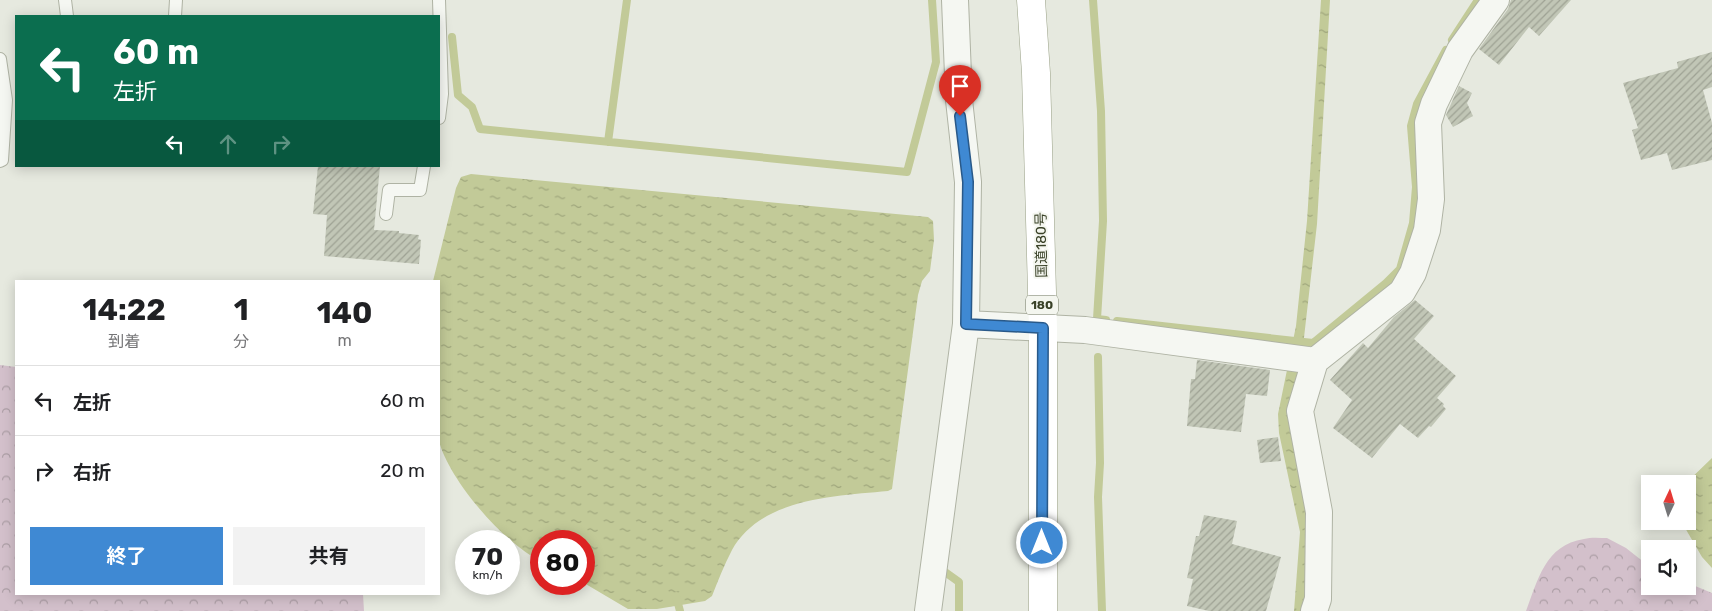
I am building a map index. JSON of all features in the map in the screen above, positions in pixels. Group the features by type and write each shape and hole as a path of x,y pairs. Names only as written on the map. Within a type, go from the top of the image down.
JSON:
{"highway":[{"name":"国道180号","path":"1031,0 1036,73 1043,328 1043,611"}],"street":[{"path":"928,611 966,324 968,182 958,100 955,0"},
{"path":"1314,611 1318,599 1319,512 1300,411 1316,361 1402,292 1413,273 1427,230 1431,199 1428,123 1434,104 1460,50 1496,0"},
{"path":"966,324 1085,330 1316,361"}],"lane":[{"path":"65,0 67,15"},
{"path":"175,15 176,0"},
{"path":"439,0 439,15"},
{"path":"0,58 7,109 2,160 0,161"},
{"path":"386,214 389,190 420,190 424,167"}],"green space":[{"path":"0,365 15,367 15,595 363,595 364,611 0,611"},
{"path":"1593,538 1607,538 1626,548 1641,560 1641,595 1696,595 1696,586 1712,593 1712,611 1526,611 1539,576 1552,556 1560,548 1571,543"}],"water":[{"path":"1321,0 1330,0 1317,224 1302,355 1308,498 1309,611 1294,611 1300,532 1279,433 1278,414 1296,326 1307,221"},
{"path":"471,174 928,217 933,221 934,240 930,271 922,281 918,295 892,489 823,498 801,503 780,510 761,520 745,533 732,550 712,596 705,601 657,609 628,609 595,590 595,530 530,530 530,555 527,553 520,548 520,530 500,530 480,510 454,474 440,444 440,280 433,280 456,188 461,177"},
{"path":"1712,458 1712,568 1696,547 1696,540 1692,540 1686,530 1696,530 1696,475 1694,475"}],"building":[{"path":"1511,0 1571,0 1539,36 1529,27 1499,65 1479,49 1508,9"},
{"path":"1712,52 1712,87 1703,90 1712,123 1712,160 1672,170 1667,153 1641,160 1632,130 1638,128 1623,83 1678,68 1677,62"},
{"path":"1459,86 1472,93 1467,103 1473,116 1453,127 1446,115"},
{"path":"318,167 380,167 374,230 399,231 399,233 419,235 418,239 421,240 419,264 324,256 327,215 313,214"},
{"path":"1415,300 1434,316 1414,339 1456,376 1437,398 1444,404 1443,406 1446,409 1431,427 1429,426 1418,438 1400,424 1372,458 1333,428 1352,400 1330,380 1363,343 1368,348 1394,317"},
{"path":"1197,360 1270,370 1267,396 1246,394 1241,432 1187,426 1191,379 1195,379"},
{"path":"1278,437 1281,461 1260,463 1257,440"},
{"path":"1204,515 1237,521 1232,544 1281,557 1266,611 1209,611 1187,606 1193,579 1187,578 1196,536 1199,536"}],"waterway":[{"path":"608,142 627,0"},
{"path":"452,37 458,95 472,107 480,129 907,172 936,62 932,0"},
{"path":"1093,0 1101,111 1103,221 1097,319 1106,320"},
{"path":"1452,40 1478,0"},
{"path":"1117,321 1313,343 1386,283 1400,269 1413,223 1416,187 1411,126 1417,104 1446,50"},
{"path":"1098,357 1100,463 1098,497 1102,611"},
{"path":"945,572 959,582 959,611"},
{"path":"676,596 680,611"}],"route":[{"path":"960,116 968,182 966,324 1043,328 1042,543"}]}
